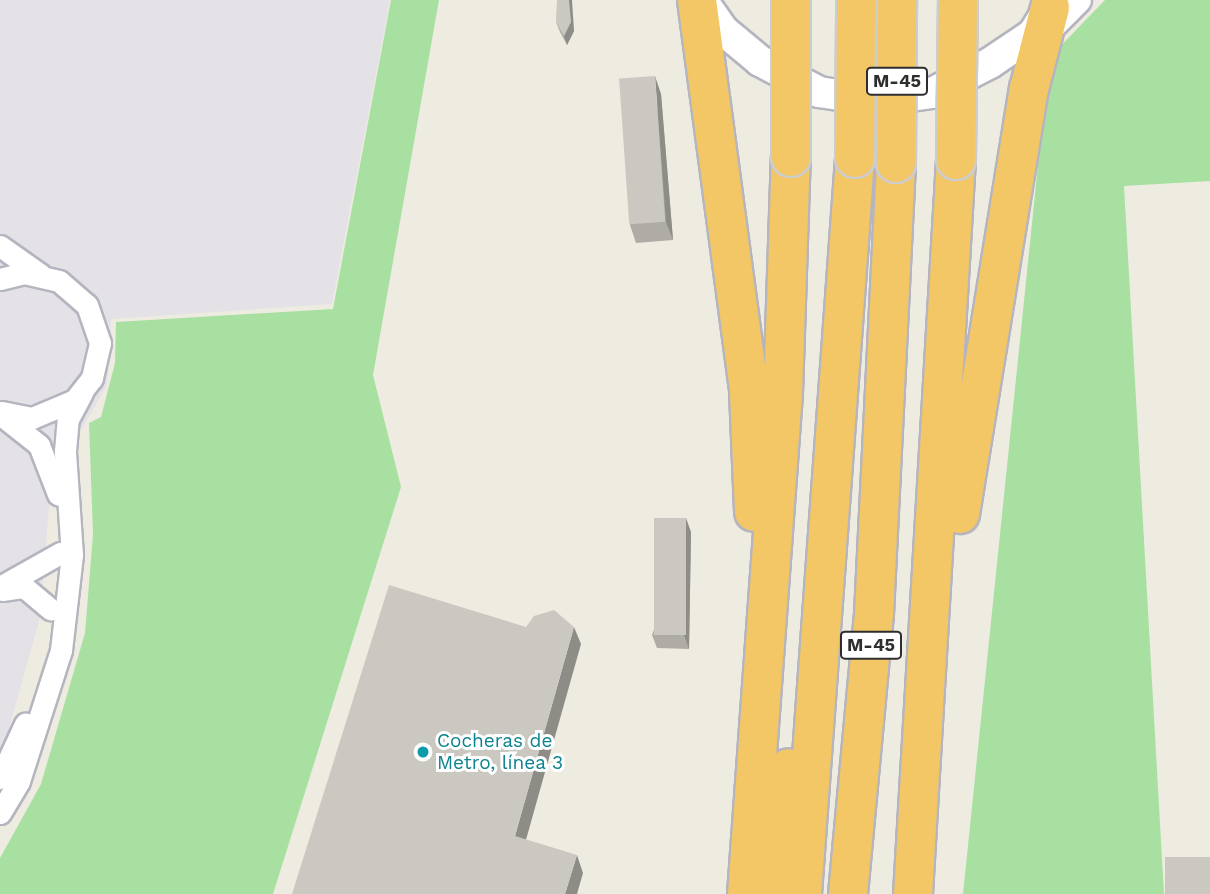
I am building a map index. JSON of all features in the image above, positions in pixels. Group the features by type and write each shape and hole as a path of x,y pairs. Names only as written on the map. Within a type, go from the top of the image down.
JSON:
{"highway":[{"path":"697,0 749,391 761,696"},
{"path":"747,894 783,393 791,158 791,0"},
{"name":"M-45","path":"802,894 855,158 856,0"},
{"name":"M-45","path":"848,894 874,614 896,163 897,0"},
{"path":"913,894 928,706 956,160 958,0"},
{"path":"928,706 1056,11"},
{"path":"770,894 808,629 825,585"}],"main road":[{"path":"702,0 724,31 760,61 819,92 877,101 932,93 990,63 1032,34 1056,11"}],"street":[{"path":"0,246 41,275 75,291 96,324 98,361 68,419 65,451 72,555 61,650 19,781 0,813"},
{"path":"0,279 41,275"},
{"path":"0,413 32,418 54,413 82,393"},
{"path":"0,413 39,445 56,477 60,553 36,702 0,778"},
{"path":"0,588 60,553"},
{"path":"0,588 24,587 51,610"}],"shaded area":[{"path":"0,0 390,0 332,304 111,319 107,385 51,483 40,618 0,760"}],"green space":[{"path":"391,0 439,0 373,375 401,487 273,894 0,894 0,858 41,784 85,633 93,534 89,423 101,417 115,363 116,322 333,309"},
{"path":"1105,0 1210,0 1210,181 1124,186 1164,894 963,894 1049,58"}],"building":[{"path":"557,0 569,0 571,22 564,36 556,22"},
{"path":"655,76 665,222 629,224 619,79"},
{"path":"654,518 686,518 686,635 654,635"},
{"name":"Cocheras de Metro, línea 3","path":"389,585 526,627 534,616 554,610 574,627 515,836 577,855 565,894 292,894"},
{"path":"1165,857 1210,857 1210,894 1165,894"}],"place":[{"name":"Cocheras de Metro, línea 3","path":"423,752"}]}
